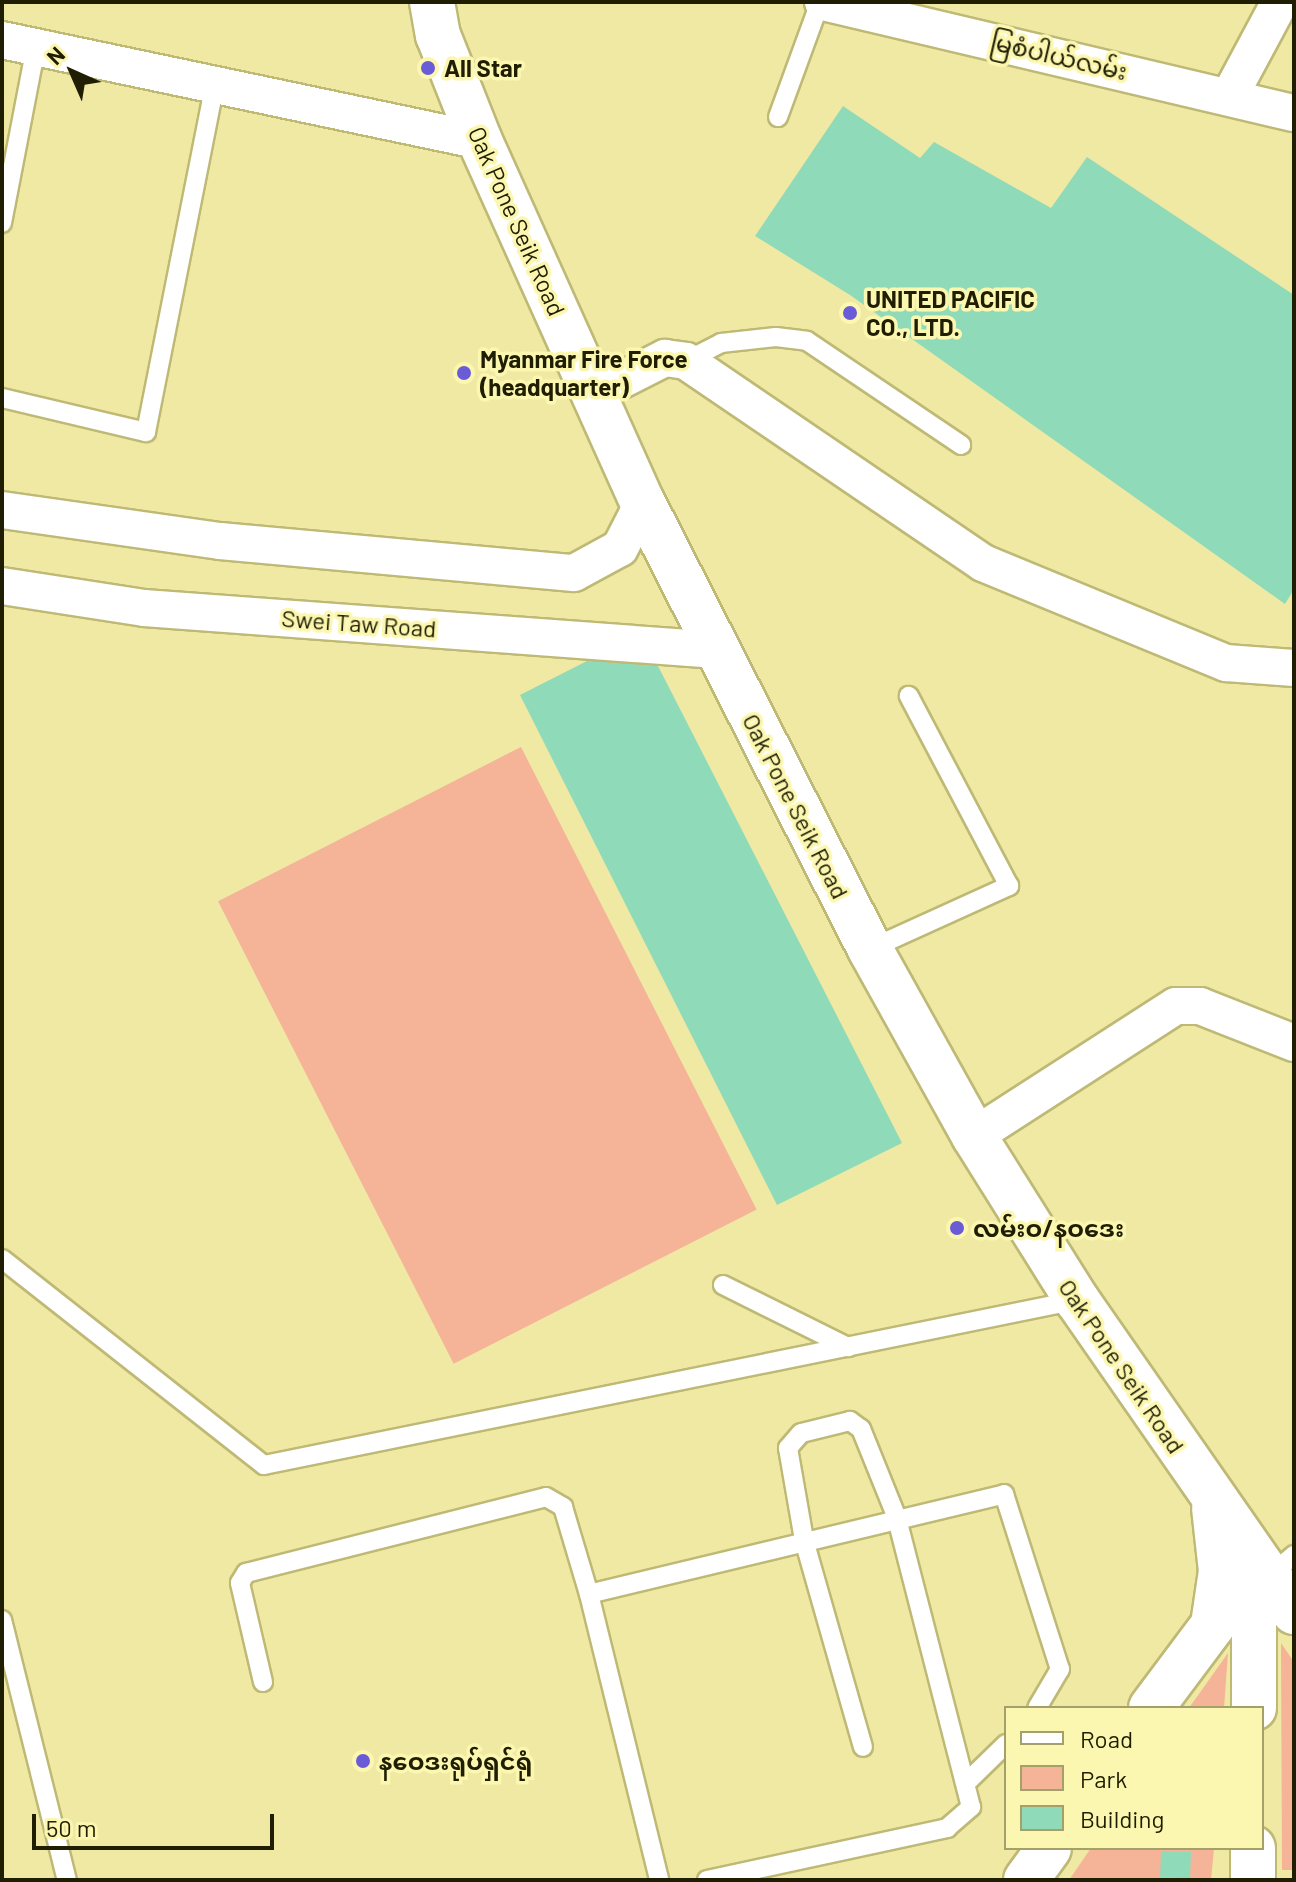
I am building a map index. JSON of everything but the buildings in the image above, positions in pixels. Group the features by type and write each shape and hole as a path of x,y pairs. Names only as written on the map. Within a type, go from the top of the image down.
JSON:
{"main road":[{"name":"Oak Pone Seik Road","path":"432,2 438,35 480,141 643,503 870,949 974,1136 1077,1300 1213,1501 1272,1565 1294,1612"},
{"path":"1152,1706 1213,1625 1221,1571 1213,1501"},
{"path":"1254,1706 1272,1565"},
{"path":"1026,1880 1048,1850"},
{"path":"1253,1850 1253,1880"}],"street":[{"name":"မြစံပါယ်လမ်း","path":"822,2 893,10 1294,113"},
{"path":"1229,97 1280,2"},
{"path":"19,43 215,82 480,141"},
{"path":"594,394 665,358 686,361 983,563 1226,663 1294,668"},
{"path":"2,510 220,541 574,573 620,548 643,503"},
{"name":"Swei Taw Road","path":"2,586 144,608 716,650"},
{"path":"974,1136 1176,1006 1200,1006 1294,1043"}],"lane":[{"path":"778,117 822,2"},
{"path":"2,223 19,43"},
{"path":"2,398 146,432 215,82"},
{"path":"686,361 721,343 776,337 807,341 961,445"},
{"path":"870,949 1009,886 909,696"},
{"path":"2,1259 264,1465 1077,1300"},
{"path":"723,1285 848,1347"},
{"path":"707,1880 947,1828 971,1807 897,1518 861,1429 850,1421 801,1433 788,1448 804,1540 863,1747"},
{"path":"589,1594 1004,1494 1060,1669 1038,1706"},
{"path":"263,1682 240,1583 246,1573 546,1497 563,1507 589,1594 659,1880"},
{"path":"2,1620 67,1880"},
{"path":"966,1783 1004,1746"}],"green space":[{"path":"521,747 757,1209 454,1364 218,901"},
{"path":"1281,1643 1294,1662 1294,1870 1282,1870"},
{"path":"1228,1653 1224,1706 1190,1706"},
{"path":"1090,1850 1214,1850 1211,1880 1069,1880"}],"place":[{"name":"All Star","path":"428,68"},
{"name":"UNITED PACIFIC CO., LTD.","path":"850,313"},
{"name":"Myanmar Fire Force (headquarter)","path":"464,373"},
{"name":"လမ်းဝ/နဝဒေး","path":"957,1228"},
{"name":"နဝေဒးရုပ်ရှင်ရုံ","path":"363,1761"}]}
